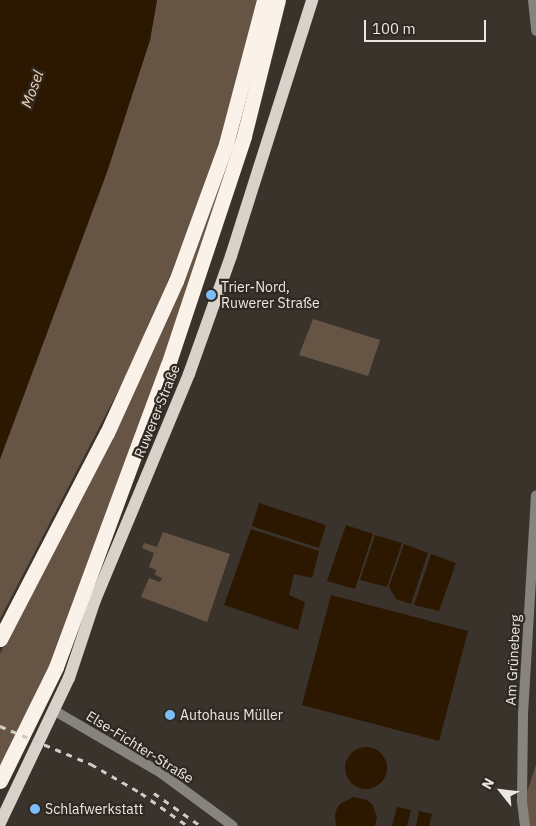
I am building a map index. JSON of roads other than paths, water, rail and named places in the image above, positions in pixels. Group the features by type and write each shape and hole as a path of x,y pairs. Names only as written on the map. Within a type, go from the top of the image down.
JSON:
{"highway":[{"path":"0,639 107,433 176,281 226,144 264,0"},
{"path":"0,781 56,667 168,365 244,136 278,0"}],"main road":[{"name":"Ruwerer Straße","path":"0,823 55,711 69,678 96,600 189,374 214,306 312,0"}],"street":[{"path":"533,0 536,31"},
{"name":"Am Grüneberg","path":"525,826 522,800 523,714 536,495"},
{"name":"Else-Fichter-Straße","path":"55,711 161,774 233,826"}],"water":[{"name":"Mosel","path":"0,0 157,0 150,40 107,172 0,459"},
{"path":"259,503 326,525 319,548 252,526"},
{"path":"346,525 373,534 355,589 327,581"},
{"path":"251,529 319,551 312,578 294,574 289,595 305,602 298,630 224,605"},
{"path":"375,535 402,543 387,587 360,580"},
{"path":"404,544 428,553 411,604 396,599 389,587"},
{"path":"431,554 456,563 439,611 414,605"},
{"path":"331,595 468,631 439,741 302,705"},
{"path":"370,747 378,750 384,756 387,768 384,780 378,786 362,789 354,786 348,780 345,764 348,756 354,750"},
{"path":"354,797 367,800 373,805 377,818 375,826 336,826 335,815 337,808 341,803"},
{"path":"397,807 411,810 407,826 392,826"},
{"path":"419,811 432,814 429,826 416,826"}],"railway":[{"path":"0,726 91,764 141,793 188,826"},
{"path":"154,793 201,826"}],"place":[{"name":"Trier-Nord, Ruwerer Straße","path":"211,295"},
{"name":"Autohaus Müller","path":"170,715"},
{"name":"Schlafwerkstatt","path":"35,809"}]}
